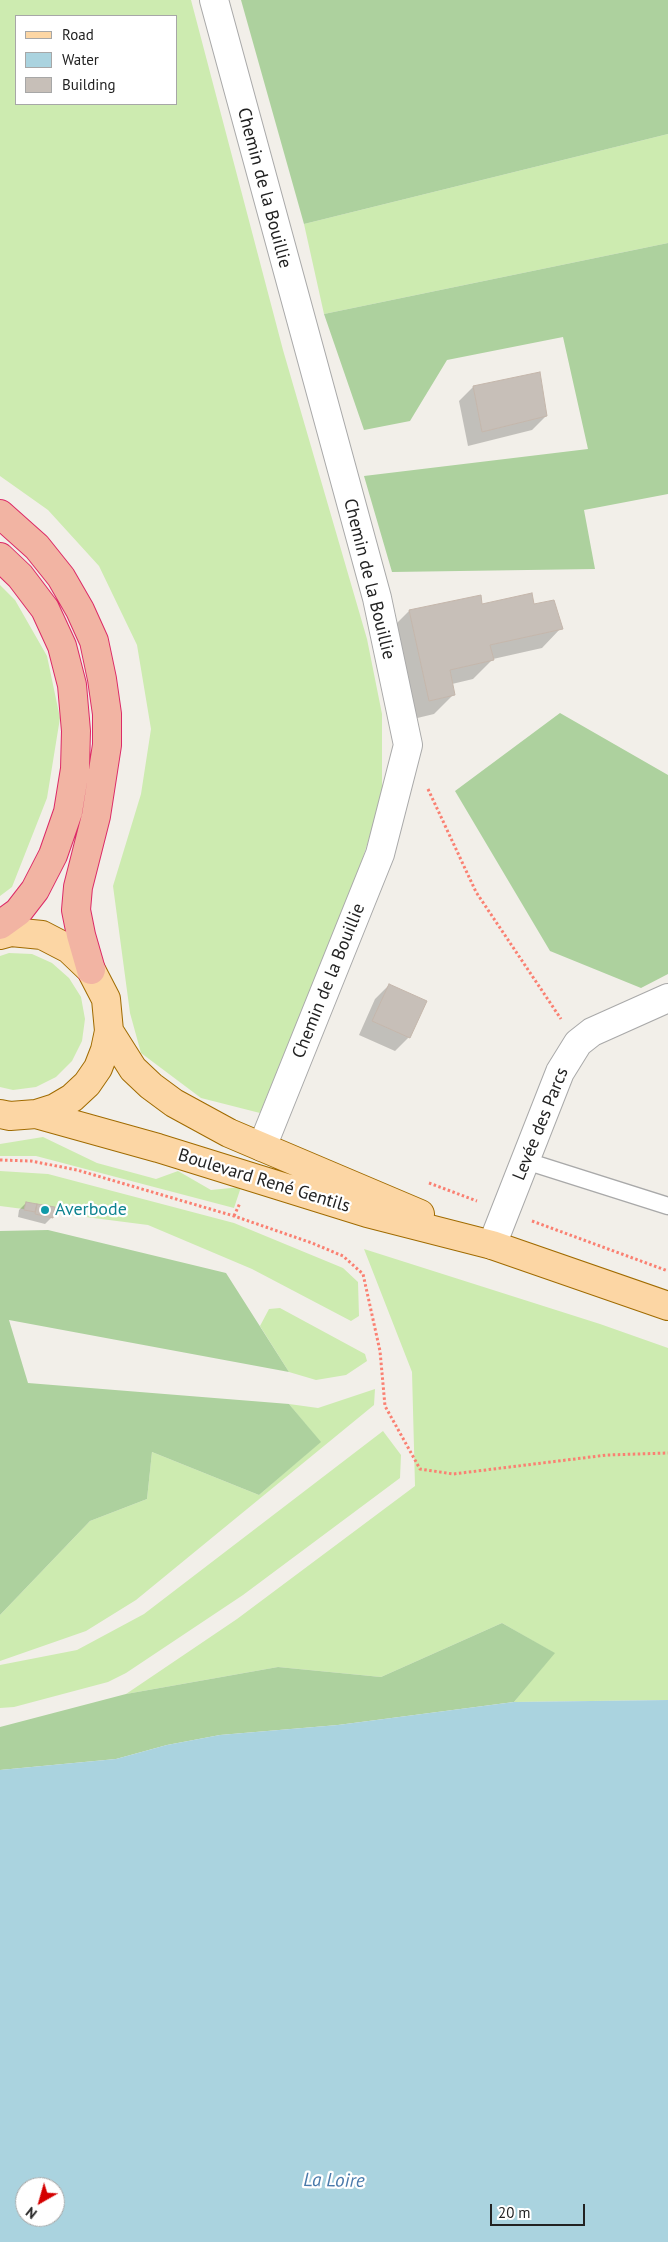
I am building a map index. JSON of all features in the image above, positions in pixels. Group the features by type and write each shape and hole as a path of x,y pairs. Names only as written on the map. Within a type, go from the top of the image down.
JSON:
{"highway":[{"path":"0,514 37,547 61,577 80,610 94,641 102,679 107,714 107,744 96,816 78,887 76,910 91,970"},
{"path":"0,557 20,576 46,608 62,646 72,685 76,731 75,769 68,812 53,855 35,890 18,912 0,925"}],"main road":[{"path":"0,935 11,932 42,935 69,949 91,970 106,999 109,1031 105,1050 98,1068 87,1084 72,1098 55,1108 36,1114 10,1116 0,1114"},
{"name":"Boulevard René Gentils","path":"109,1031 134,1069 151,1086 202,1119 262,1147 367,1190 492,1246"},
{"name":"Boulevard René Gentils","path":"36,1114 149,1145 367,1213 492,1246 668,1306"}],"street":[{"name":"Chemin de la Bouillie","path":"214,0 377,598 408,745 380,854 262,1147"},
{"name":"Levée des Parcs","path":"492,1246 560,1072 578,1043 592,1032 668,998"}],"lane":[{"path":"526,1160 668,1206"}],"path":[{"path":"428,788 476,892 578,1043"},
{"path":"0,1160 31,1161 77,1170 234,1216 312,1243 342,1256 363,1274 380,1351 385,1406 420,1469 454,1474 606,1455 668,1453"},
{"path":"425,1181 668,1271"}],"green space":[{"path":"0,0 191,0 283,350 367,639 382,714 382,797 359,870 260,1113 201,1098 141,1053 130,1013 113,886 141,794 151,729 137,645 99,566 48,510 0,476"},
{"path":"241,0 668,0 668,134 304,224"},
{"path":"668,134 668,243 324,314 304,224"},
{"path":"668,243 668,494 584,510 595,569 392,572 364,476 588,449 563,337 447,360 410,421 364,430 324,314"},
{"path":"0,585 15,600 47,656 60,718 47,798 12,887 0,896"},
{"path":"560,713 668,775 668,974 641,988 550,951 455,791"},
{"path":"9,953 32,954 52,963 69,978 81,997 85,1019 82,1041 72,1061 56,1077 36,1087 13,1090 0,1087 0,956"},
{"path":"43,1137 97,1163 156,1179 178,1171 211,1190 241,1187 234,1208 36,1156 0,1156 0,1144"},
{"path":"0,1171 48,1174 234,1223 343,1268 358,1282 359,1316 351,1321 252,1269 148,1225 0,1206"},
{"path":"48,1230 226,1273 289,1372 9,1320 28,1383 289,1404 321,1442 259,1495 152,1452 147,1499 90,1521 0,1615 0,1231"},
{"path":"364,1249 600,1324 668,1348 668,1700 514,1702 554,1653 502,1623 381,1677 278,1667 126,1694 237,1619 415,1486 412,1372"},
{"path":"280,1308 365,1354 367,1361 346,1375 316,1380 289,1372 260,1326 269,1309"},
{"path":"375,1389 374,1405 136,1600 86,1631 0,1661 0,1615 90,1521 147,1499 152,1452 259,1495 320,1442 289,1404 318,1408"},
{"path":"383,1431 401,1455 400,1478 243,1595 126,1673 108,1682 14,1707 0,1708 0,1665 77,1650 144,1614"},
{"path":"502,1623 555,1653 514,1702 338,1725 220,1735 167,1745 116,1759 0,1770 0,1727 126,1694 278,1667 381,1677"}],"water":[{"name":"La Loire","path":"668,1700 668,2242 0,2242 0,1770 116,1759 167,1745 220,1735 338,1725 514,1702"}],"building":[{"path":"540,372 547,416 482,432 473,386"},
{"path":"532,593 534,604 554,600 563,629 490,645 494,660 450,670 455,695 429,701 409,610 481,595 482,604"},
{"path":"389,984 427,1001 410,1038 372,1021"},
{"path":"26,1202 37,1204 35,1212 24,1210"},
{"name":"Averbode","path":"37,1204 55,1207 53,1218 35,1214"}],"place":[{"name":"Averbode","path":"45,1210"}]}
